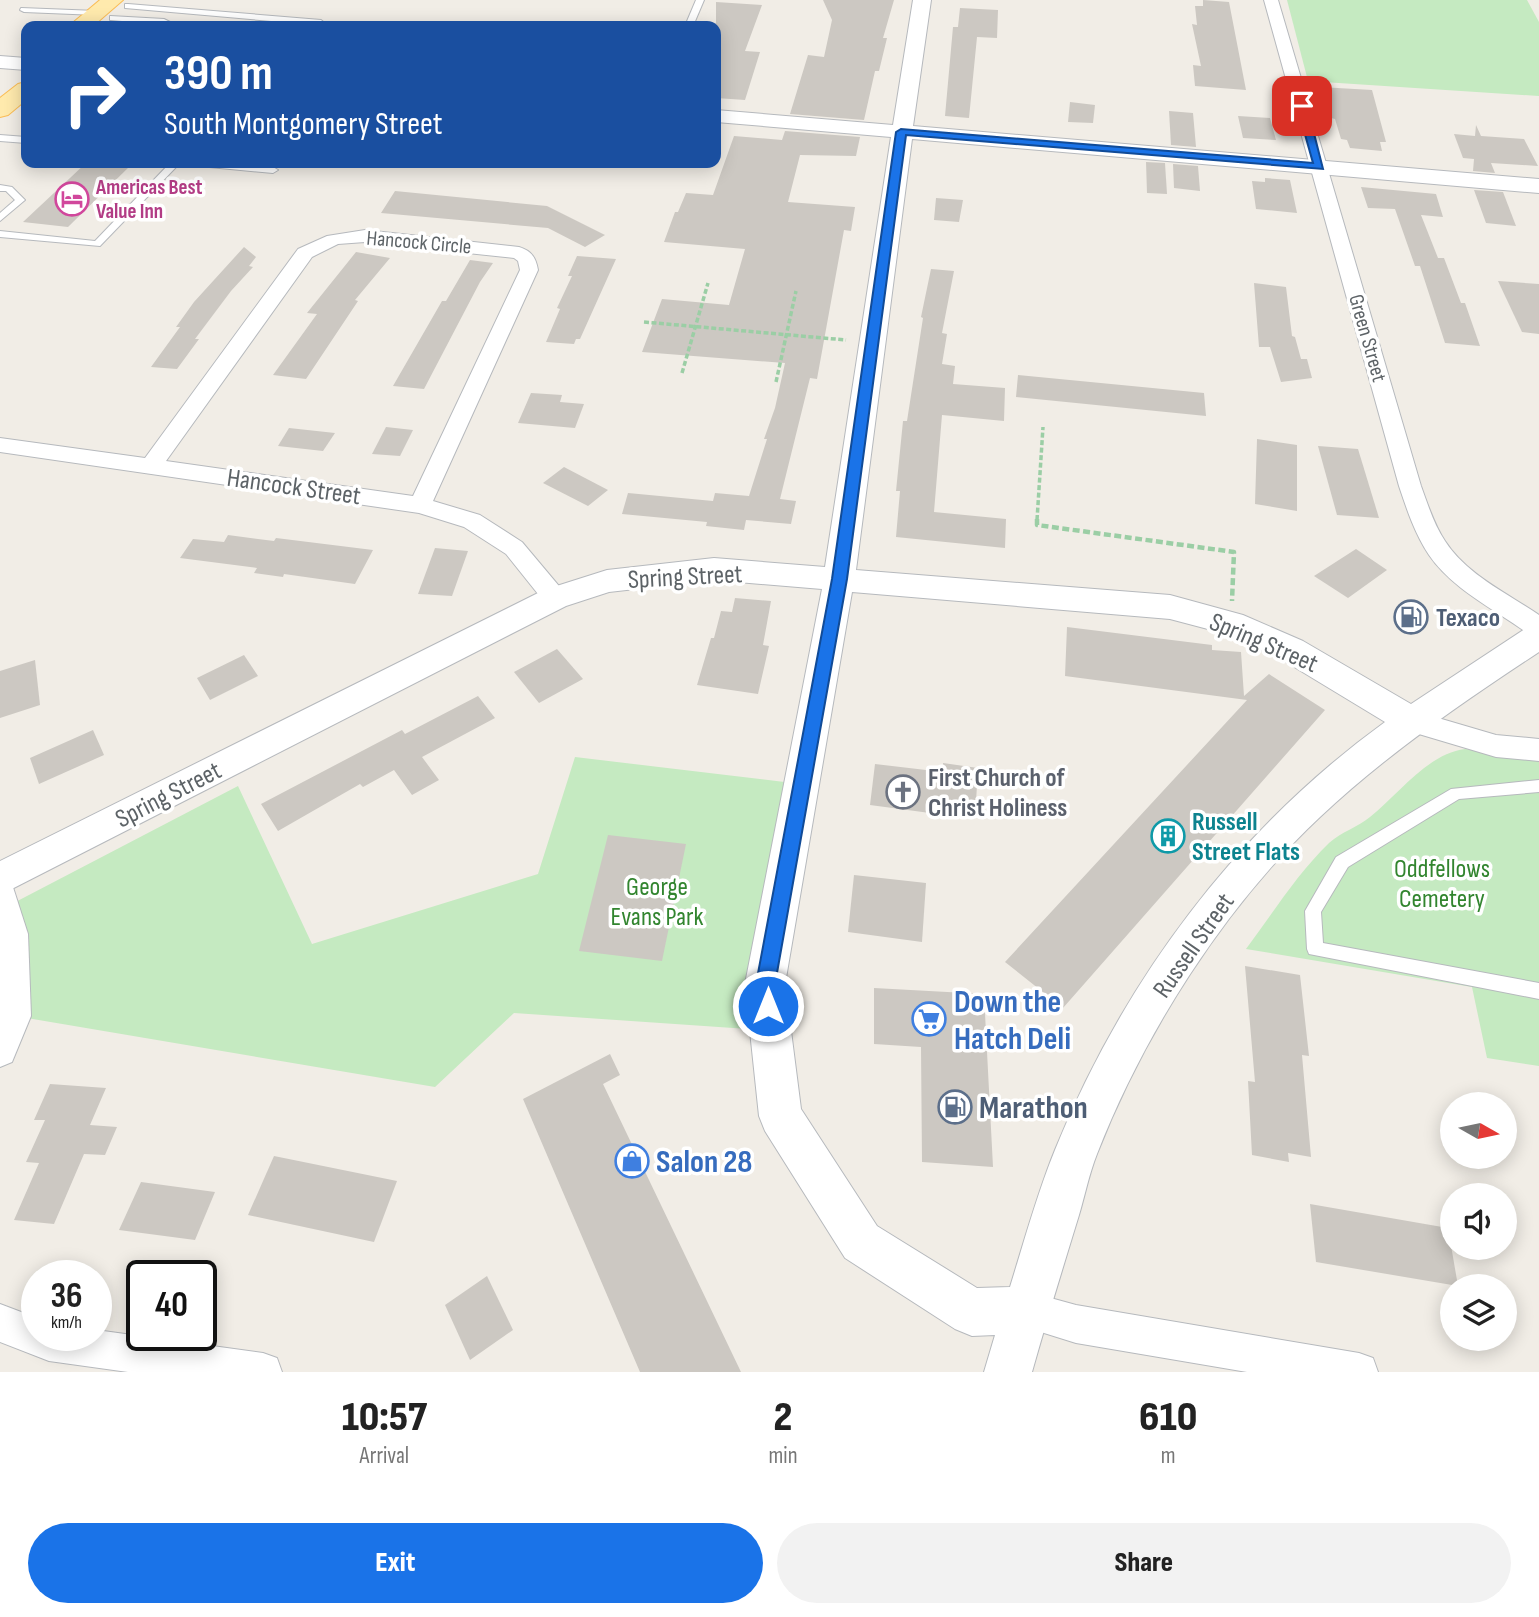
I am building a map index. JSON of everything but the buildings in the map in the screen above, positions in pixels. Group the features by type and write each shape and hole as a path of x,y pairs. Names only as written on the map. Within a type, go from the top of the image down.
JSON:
{"main road":[{"path":"95,21 117,14"},
{"path":"0,89 21,70"},
{"path":"0,110 21,93"}],"street":[{"path":"922,0 839,579 765,984 780,1116 861,1242 972,1312 1025,1310 1076,1324 1359,1372"},
{"name":"Green Street","path":"1271,0 1410,486 1428,534 1441,554 1467,578 1539,628"},
{"path":"0,62 21,65"},
{"path":"721,116 1539,186"},
{"name":"Hancock Circle","path":"151,466 304,253 322,241 365,236 519,253 527,259 530,270 420,505"},
{"name":"Hancock Street","path":"0,445 420,505 472,521 514,548 555,598"},
{"name":"Spring Street","path":"0,879 555,598 607,581 715,569 1170,607 1222,620 1319,664 1411,721"},
{"name":"Russell Street","path":"1008,1372 1025,1310 1078,1146 1137,1027 1218,903 1303,809 1411,721 1539,636"},
{"path":"1411,721 1496,746 1539,750"},
{"path":"0,890 13,934 15,1016 0,1051"},
{"path":"0,1323 49,1342 263,1372"}],"lane":[{"path":"691,21 700,0"},
{"path":"24,10 254,16 310,21"},
{"path":"117,14 164,21"},
{"path":"249,21 254,16"},
{"path":"274,21 277,18"},
{"path":"15,139 21,132"},
{"path":"0,138 21,140"},
{"path":"0,234 97,244 170,168"},
{"path":"252,168 273,170"},
{"path":"0,188 9,188 20,200 0,218"},
{"path":"1539,786 1456,793 1342,862 1313,911 1315,949 1539,990"}],"path":[{"path":"682,373 708,283"},
{"path":"776,382 796,291"},
{"path":"644,322 846,340"},
{"path":"1043,427 1037,525 1234,552 1232,608"}],"green space":[{"path":"1287,0 1527,0 1539,22 1539,96 1308,81"},
{"name":"Oddfellows Cemetery","path":"1465,749 1539,758 1539,1066 1487,1058 1472,987 1246,949 1296,881 1329,843 1370,817 1414,776 1438,758"},
{"name":"George Evans Park","path":"575,757 801,784 765,984 748,1029 514,1013 435,1087 15,1016 4,908 238,786 312,944 538,874"}],"place":[{"name":"Americas Best Value Inn","path":"72,199"},
{"name":"Texaco","path":"1411,617"},
{"name":"First Church of Christ Holiness","path":"903,792"},
{"name":"Russell Street Flats","path":"1168,836"},
{"name":"Down the Hatch Deli","path":"929,1019"},
{"name":"Marathon","path":"955,1107"},
{"name":"Salon 28","path":"632,1161"}],"route":[{"path":"768,1006 765,984 839,579 901,132 1320,167 1302,106"}]}
